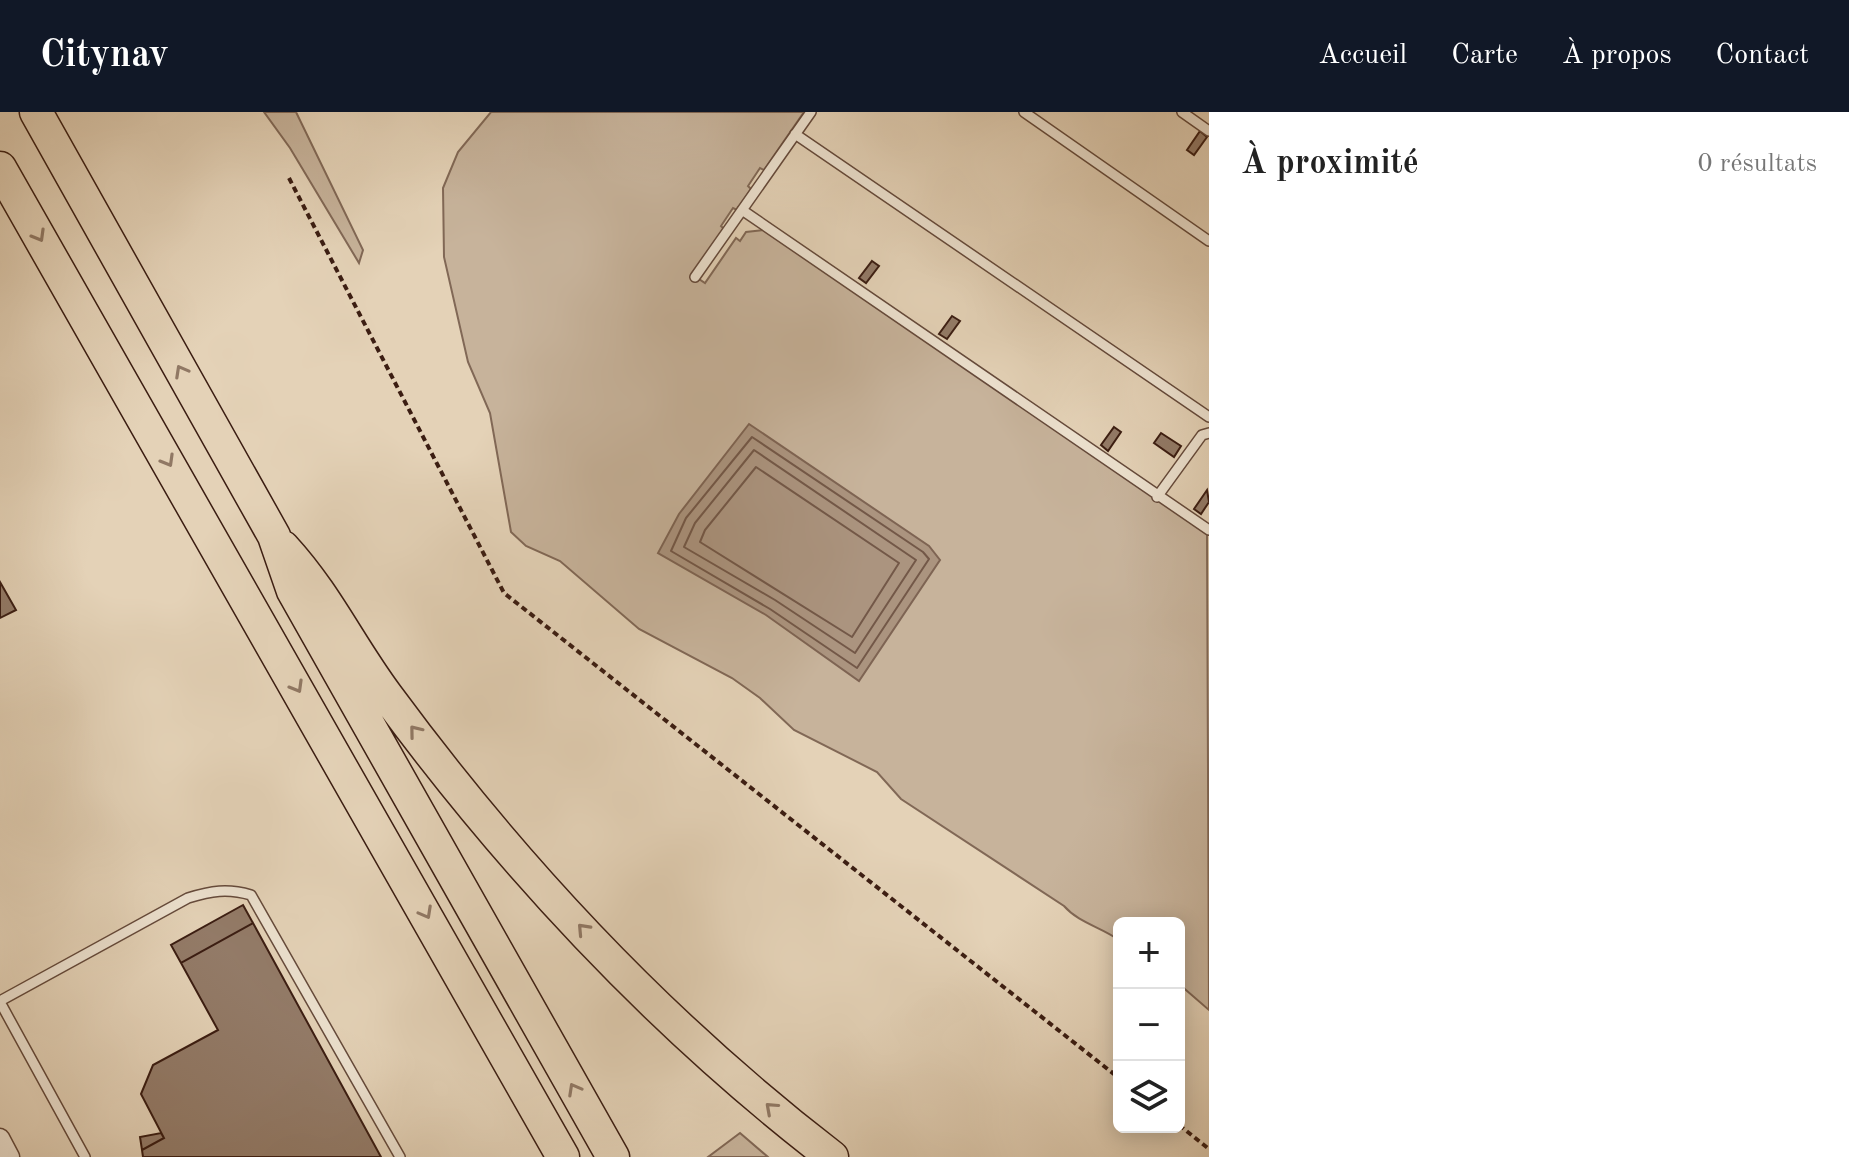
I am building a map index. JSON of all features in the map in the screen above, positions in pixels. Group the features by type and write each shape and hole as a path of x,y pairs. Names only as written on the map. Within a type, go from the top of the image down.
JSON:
{"highway":[{"path":"36,112 274,536 293,591 613,1157"},
{"path":"0,168 563,1157"},
{"path":"274,536 316,584 386,695 539,882 637,987 784,1120 832,1157"}],"street":[{"path":"0,1138 10,1157"}],"lane":[{"path":"695,277 811,112"},
{"path":"1024,112 1209,241"},
{"path":"1182,112 1209,131"},
{"path":"795,134 1209,417"},
{"path":"742,210 1209,530"},
{"path":"1157,497 1202,435 1209,433"},
{"path":"85,1157 0,1001 188,898 214,890 251,895 400,1157"}],"path":[{"path":"289,178 504,593 1113,1073"},
{"path":"1185,1130 1209,1149"}],"shaded area":[{"path":"264,112 296,112 363,250 359,263 290,148"},
{"path":"491,112 804,112 764,170 760,168 748,186 751,189 737,210 733,208 721,226 724,229 693,275 705,283 736,238 740,241 746,232 764,230 1207,533 1209,1010 1185,989 1185,917 1113,917 1113,937 1083,921 901,799 877,772 794,730 760,698 732,678 639,629 560,561 526,546 511,532 490,413 468,362 444,257 443,188 458,152"},
{"path":"740,1133 768,1157 708,1157"}],"water":[{"path":"749,424 929,546 940,560 859,681 766,615 658,553 679,514"}],"building":[{"path":"1200,131 1207,137 1194,155 1187,150"},
{"path":"872,261 879,266 866,283 859,278"},
{"path":"952,316 960,321 947,339 939,334"},
{"path":"1114,427 1121,432 1108,451 1101,445"},
{"path":"1161,433 1181,446 1174,457 1154,443"},
{"path":"1207,490 1209,502 1201,514 1194,509"},
{"path":"0,582 16,610 0,618"},
{"path":"243,905 253,923 181,963 171,945"},
{"path":"253,923 381,1157 143,1157 142,1150 164,1138 141,1094 153,1065 218,1030 181,963"},
{"path":"161,1133 164,1138 142,1150 140,1137"}]}
